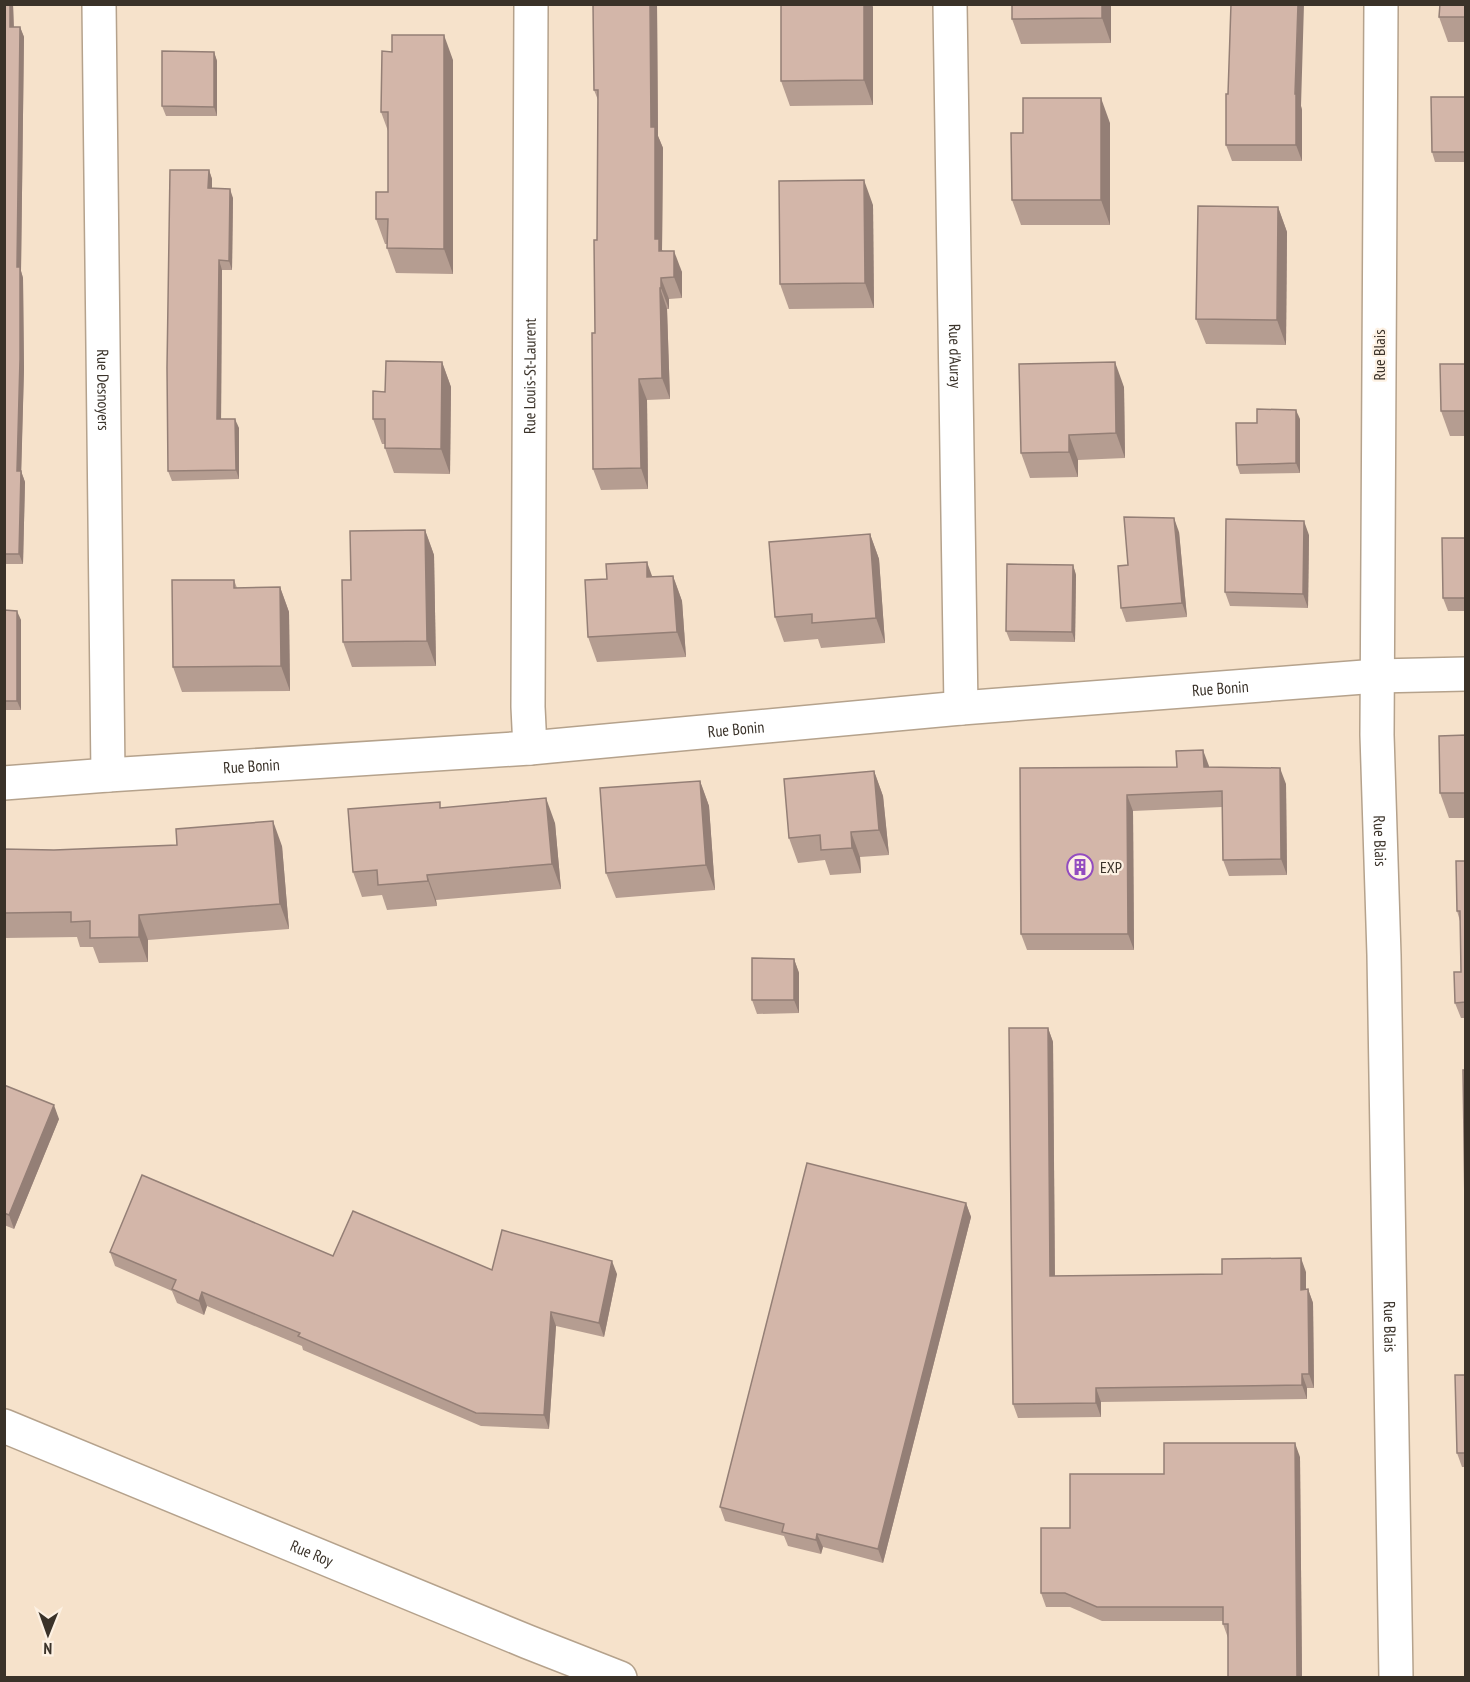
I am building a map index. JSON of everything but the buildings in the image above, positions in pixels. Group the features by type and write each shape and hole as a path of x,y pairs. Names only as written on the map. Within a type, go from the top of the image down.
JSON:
{"street":[{"name":"Rue Desnoyers","path":"99,4 108,775"},
{"name":"Rue Louis-St-Laurent","path":"530,748 528,695 531,4"},
{"name":"Rue d'Auray","path":"950,4 961,708"},
{"name":"Rue Blais","path":"1381,4 1377,735 1384,955 1396,1677"},
{"name":"Rue Bonin","path":"4,783 530,748 961,708 1377,676 1466,674"},
{"name":"Rue Roy","path":"4,1426 528,1642 620,1677"}],"place":[{"name":"EXP","path":"1080,867"}]}
